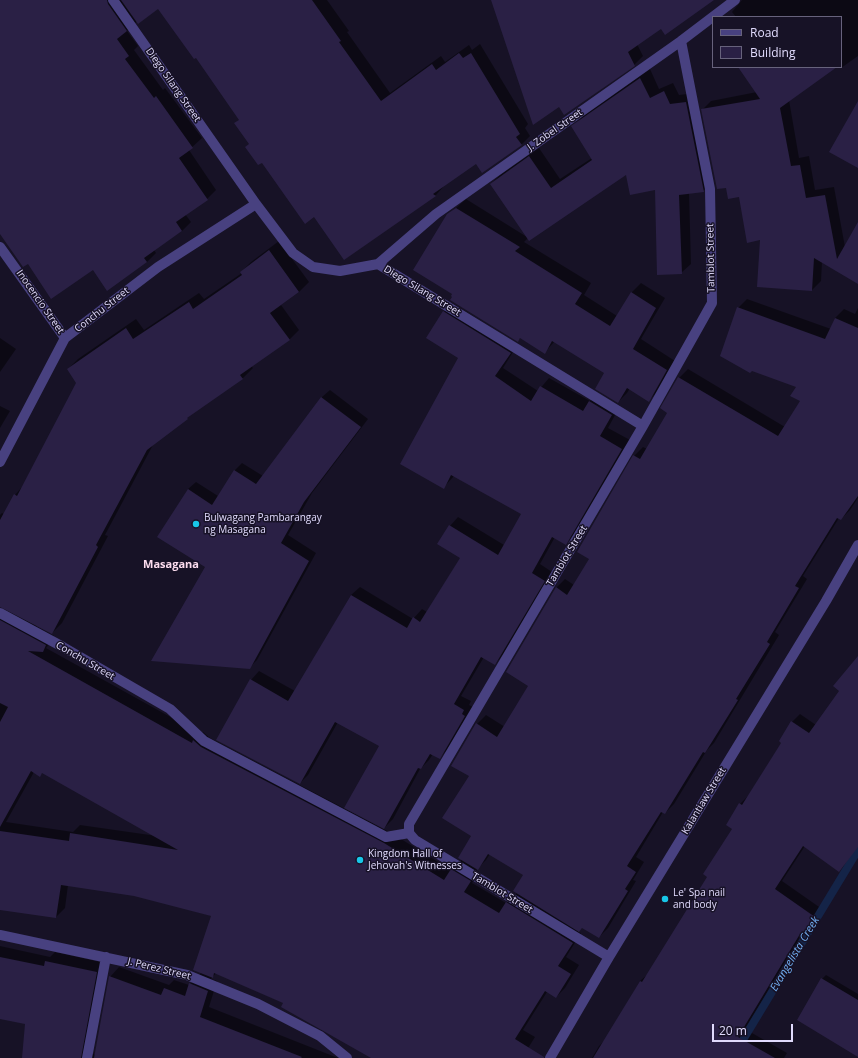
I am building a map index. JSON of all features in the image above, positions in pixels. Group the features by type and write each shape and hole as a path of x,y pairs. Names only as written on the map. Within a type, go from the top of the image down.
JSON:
{"street":[{"name":"Diego Silang Street","path":"113,0 256,204 293,253 313,267 340,271 378,264 643,426"},
{"name":"J. Zobel Street","path":"713,16 735,0"},
{"name":"J. Zobel Street","path":"378,264 436,214 712,17"},
{"name":"Tamblot Street","path":"609,957 415,840 409,833 409,824 643,426 712,303 710,189 681,40"},
{"name":"Conchu Street","path":"0,462 65,338 158,267 256,204"},
{"name":"Inocencio Street","path":"0,246 65,338"},
{"name":"Kalantiaw Street","path":"550,1058 609,957 826,601 858,545"},
{"name":"Conchu Street","path":"0,613 63,647 170,709 204,741 386,837 409,833"},
{"name":"J. Perez Street","path":"0,935 187,975 258,1004 320,1036 347,1058"},
{"path":"87,1058 106,957"}],"building":[{"path":"0,0 107,0 108,4 127,31 117,39 129,56 125,59 154,98 156,96 193,148 179,158 208,200 176,222 182,231 144,258 147,262 107,291 93,270 51,299 28,264 23,267 0,234"},
{"path":"121,0 312,0 341,41 339,42 381,101 432,64 436,70 459,53 463,58 471,53 520,134 516,137 522,145 482,173 476,164 433,194 436,196 344,260 314,217 305,224 262,163 258,165 245,147 249,144 234,123 239,120 196,58 194,59 158,9 138,24"},
{"path":"491,0 714,0 665,35 661,29 628,52 635,66 564,115 559,107 533,125"},
{"path":"739,68 836,68 780,108 791,166 800,165 806,198 825,195 837,259 858,222 858,284 814,258 812,291 757,287 760,240 747,243 739,197 728,199 726,188 717,189 701,109 760,99"},
{"path":"640,78 650,98 664,91 670,104 686,102 704,192 679,195 682,274 657,275 655,190 630,195 626,175 529,241 490,184 529,156 551,188 592,160 571,126"},
{"path":"858,101 858,168 829,152"},
{"path":"456,208 520,247 515,251 582,293 575,304 610,326 631,292 656,308 633,349 667,370 649,402 627,388 618,403 595,389 604,373 552,341 545,354 520,338 518,342 450,300 452,294 413,270 447,214"},
{"path":"269,250 299,292 270,313 290,340 240,375 243,379 187,418 188,419 147,450 96,545 98,547 52,634 0,607 0,520 14,494 17,496 76,383 67,369 126,328 133,339 189,302 193,309 242,275 240,272"},
{"path":"737,307 825,339 835,318 858,328 858,496 841,520 837,518 795,586 799,588 767,642 770,644 705,753 703,752 665,814 661,812 627,866 636,872 625,889 628,891 599,938 582,928 579,932 513,891 523,875 488,854 478,870 458,858 471,836 442,818 469,776 451,766 476,723 497,737 528,686 506,672 556,587 567,595 589,559 577,552 633,455 640,459 667,413 660,408 678,377 778,436 800,401 790,396 796,387 752,371 750,373 720,356"},
{"path":"443,311 511,353 495,376 531,401 540,386 583,411 589,401 612,415 600,436 622,449 566,545 552,537 532,573 545,581 495,665 481,657 454,704 464,710 462,714 465,716 440,759 430,754 421,769 418,768 384,829 344,808 379,746 335,722 300,784 216,740 250,679 288,701 351,595 407,628 413,617 420,622 460,558 437,544 449,525 498,555 521,514 451,475 444,489 400,464 458,358 426,338"},
{"path":"321,397 361,427 304,502 281,543 309,561 250,669 151,661 205,567 157,537 188,489 212,505 234,470 256,484"},
{"path":"0,620 46,645 43,652 28,651 192,743 193,740 201,747 384,843 444,880 451,869 471,881 464,892 499,913 506,902 573,943 558,966 571,974 556,998 545,991 515,1039 544,1058 371,1058 281,1007 283,1003 214,973 213,978 193,970 211,916 134,896 61,885 56,918 0,910 0,831 69,841 70,833 178,850 42,773 40,777 31,771 0,827 0,722 8,707 0,703"},
{"path":"858,656 858,847 839,872 803,846 775,889 815,917 802,935 800,934 738,1037 775,1058 593,1058 640,981 642,982 707,877 703,874 732,829 726,825 739,803 742,805 781,743 779,741 791,721 809,733 839,691 833,686"},
{"path":"0,957 44,966 45,961 97,972 81,1058 22,1058 25,1024 0,1019"},
{"path":"109,976 161,995 164,988 185,996 189,983 208,991 200,1017 302,1057 94,1058"},
{"path":"821,978 858,1000 858,1057 797,1020"}],"waterway":[{"name":"Evangelista Creek","path":"732,1058 858,850"}],"place":[{"name":"Bulwagang Pambarangay ng Masagana","path":"196,524"},
{"name":"Kingdom Hall of Jehovah's Witnesses","path":"360,860"},
{"name":"Le' Spa nail and body","path":"665,899"}],"district":[{"name":"Masagana","path":"171,565"}]}
